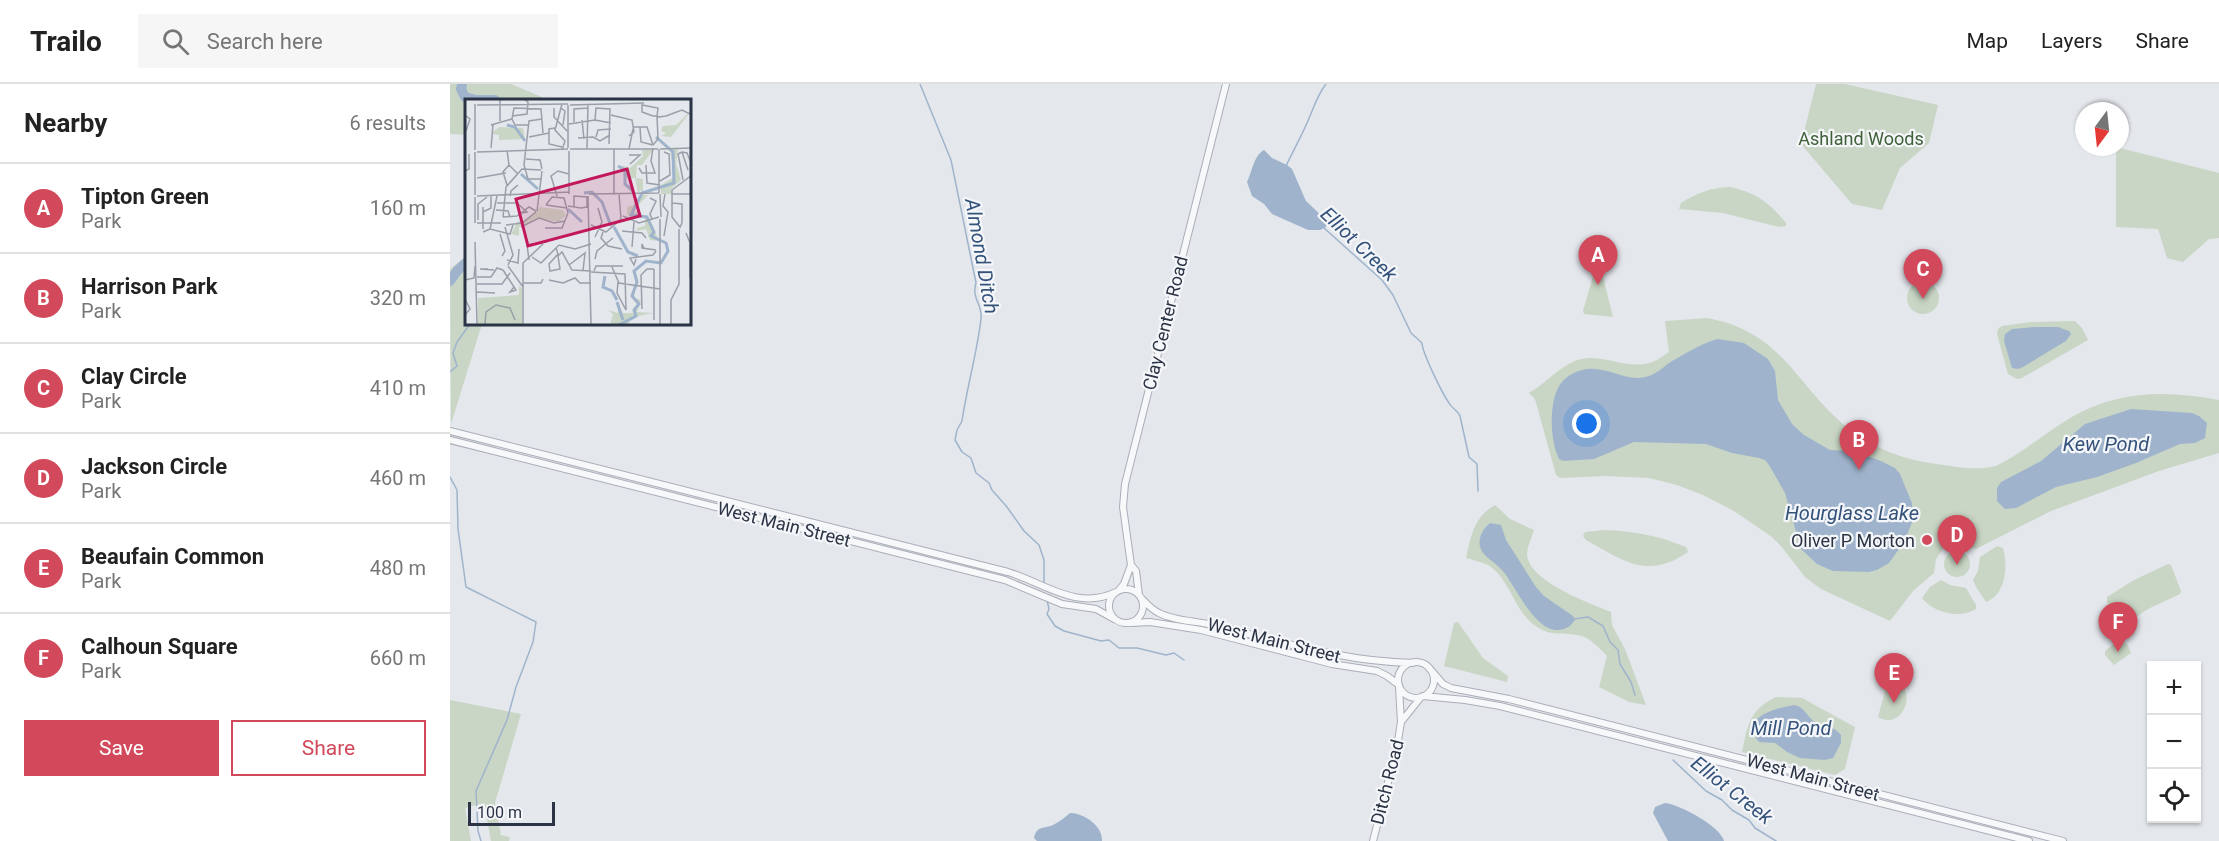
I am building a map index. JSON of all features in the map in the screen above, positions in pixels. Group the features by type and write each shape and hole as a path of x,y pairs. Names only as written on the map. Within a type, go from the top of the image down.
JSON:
{"street":[{"name":"Clay Center Road","path":"1140,597 1136,571 1131,564 1123,507 1125,484 1226,84"},
{"name":"West Main Street","path":"450,431 1008,572 1053,591 1082,599 1100,598 1117,591"},
{"name":"West Main Street","path":"450,440 1005,580 1056,602 1096,609 1114,619"},
{"path":"1117,591 1128,589 1140,597 1143,611 1131,623 1121,623 1114,619 1108,607 1110,600 1117,591 1124,584 1131,564"},
{"name":"West Main Street","path":"1140,597 1155,611 1165,616 1340,656 1371,661 1413,663"},
{"name":"West Main Street","path":"1131,623 1150,622 1209,632 1332,663 1377,671 1399,686"},
{"path":"1413,663 1424,665 1429,669 1433,677 1433,684 1430,690 1422,696 1410,697 1399,686 1399,673 1407,665 1413,663"},
{"name":"West Main Street","path":"1429,669 1445,685 1455,689 1509,699 2063,841"},
{"name":"Ditch Road","path":"1372,841 1397,747 1401,722 1399,686"},
{"name":"West Main Street","path":"1422,696 1500,706 2029,841"},
{"name":"Ditch Road","path":"1401,722 1422,696"}],"green space":[{"path":"450,84 511,84 547,99 465,99 465,135 450,134"},
{"name":"Ashland Woods","path":"1816,84 1845,84 1938,105 1929,143 1900,168 1882,210 1852,204 1801,144"},
{"path":"2129,150 2219,173 2219,238 2209,239 2183,262 2167,258 2158,229 2116,227 2116,156 2129,156"},
{"path":"1729,187 1761,199 1780,216 1786,226 1779,227 1723,213 1679,209 1681,203 1698,194"},
{"path":"465,257 465,326 481,326 451,424 450,269"},
{"path":"1598,264 1613,317 1584,314 1583,311"},
{"path":"1923,282 1934,287 1939,298 1934,309 1923,314 1912,309 1907,298 1912,287"},
{"path":"1707,318 1733,325 1754,335 1772,348 1849,429 1879,448 1913,460 1967,468 1996,466 2070,418 2088,409 2124,397 2162,394 2219,400 2219,453 2159,471 2051,511 1976,549 1958,543 1946,545 1936,559 1934,573 1913,591 1890,621 1821,589 1805,577 1772,537 1734,511 1703,495 1649,478 1605,476 1560,478 1556,475 1535,399 1529,393 1575,361 1593,358 1640,365 1654,361 1669,352 1665,321"},
{"path":"2075,321 2082,328 2088,340 2022,378 2017,379 2008,374 1997,334 1998,329 2002,326 2031,322"},
{"path":"1495,505 1510,519 1534,530 1527,554 1530,564 1537,573 1561,590 1611,612 1612,625 1625,649 1646,705 1629,702 1599,687 1607,656 1597,646 1582,636 1544,631 1533,624 1526,618 1495,571 1486,564 1466,558 1478,521"},
{"path":"1605,530 1656,537 1686,547 1688,552 1660,565 1636,564 1612,555 1583,536 1585,532"},
{"path":"1997,546 2003,548 2004,579 1998,593 1986,602 1973,580 1978,571 1980,557"},
{"path":"1957,551 1966,555 1970,564 1966,573 1957,577 1948,573 1944,564 1948,555"},
{"path":"2168,564 2171,565 2181,591 2180,594 2150,608 2123,625 2107,602 2107,597 2134,580"},
{"path":"1941,580 1950,585 1966,588 1976,609 1955,614 1940,611 1927,603 1922,598 1930,587"},
{"path":"1458,622 1483,658 1508,676 1507,682 1444,666 1454,623"},
{"path":"2120,639 2128,645 2131,653 2114,665 2105,655 2105,651"},
{"path":"1888,680 1898,683 1904,689 1907,697 1902,713 1887,720 1878,717"},
{"path":"1776,697 1802,698 1855,727 1845,769 1835,775 1742,752 1751,719 1760,707"},
{"path":"450,700 521,714 495,803 501,835 510,837 509,841 491,841 484,803 465,808 471,841 450,841"}],"water":[{"path":"1264,150 1272,158 1292,169 1306,201 1326,220 1326,227 1320,230 1308,230 1272,214 1264,204 1252,196 1247,182 1256,160"},
{"path":"2058,327 2071,334 2066,341 2023,367 2012,368 2004,341 2005,334 2012,329"},
{"name":"Hourglass Lake","path":"1718,339 1744,343 1768,359 1775,371 1778,400 1792,424 1804,435 1830,450 1853,451 1881,461 1895,468 1900,474 1912,503 1913,520 1904,542 1889,563 1869,572 1833,571 1817,564 1801,549 1785,493 1769,465 1765,460 1759,458 1732,453 1706,444 1634,442 1594,459 1563,461 1559,459 1553,437 1553,406 1558,388 1568,376 1593,369 1630,377 1649,376 1695,348"},
{"name":"Kew Pond","path":"2131,409 2192,413 2207,423 2205,438 2195,443 2180,444 2097,477 2056,487 2016,508 2005,509 1997,501 1997,488 2001,482 2041,461 2085,424"},
{"path":"1490,523 1501,525 1506,540 1544,596 1573,616 1575,620 1570,626 1559,630 1549,628 1539,622 1502,570 1484,554 1480,547 1480,537"},
{"name":"Mill Pond","path":"1794,705 1801,708 1819,725 1835,729 1841,735 1841,743 1833,758 1825,760 1800,758 1775,743 1759,742 1753,726 1756,720 1770,711"},
{"path":"1665,803 1699,817 1715,829 1724,841 1668,841 1653,813 1655,807"},
{"path":"1070,813 1081,815 1092,821 1099,830 1102,841 1037,841 1034,838 1039,829 1053,825"}],"waterway":[{"path":"462,84 461,89 465,97 472,99"},
{"name":"Almond Ditch","path":"920,84 951,160 976,283 975,293 981,314 962,421 955,440 962,452 971,458 976,473 989,483 1024,531 1039,545 1044,560 1044,583"},
{"name":"Elliot Creek","path":"1286,166 1326,84"},
{"name":"Elliot Creek","path":"1324,228 1382,280 1393,295 1411,333 1422,343 1442,391 1460,416 1469,457 1477,464 1478,491"},
{"path":"450,281 465,264"},
{"path":"450,372 457,366 453,353 457,342 469,326"},
{"path":"450,477 457,490 458,529 466,587 536,622 533,642 516,687 507,720 476,791 478,831 481,841"},
{"name":"Almond Ditch","path":"1047,600 1049,609 1047,614 1055,626 1064,631 1101,641 1109,640 1119,648 1137,648 1166,655 1174,653 1184,660"},
{"name":"Elliot Creek","path":"1574,619 1588,617 1603,626 1610,642 1618,650 1620,664 1631,682 1635,695"},
{"name":"Elliot Creek","path":"1673,760 1706,791 1722,800 1732,810 1749,820 1755,828 1776,841"}],"place":[{"name":"Tipton Green","path":"1598,285"},
{"name":"Clay Circle","path":"1923,299"},
{"name":"Harrison Park","path":"1859,470"},
{"name":"Oliver P Morton","path":"1927,540"},
{"name":"Jackson Circle","path":"1957,565"},
{"name":"Calhoun Square","path":"2118,652"},
{"name":"Beaufain Common","path":"1894,703"}]}
